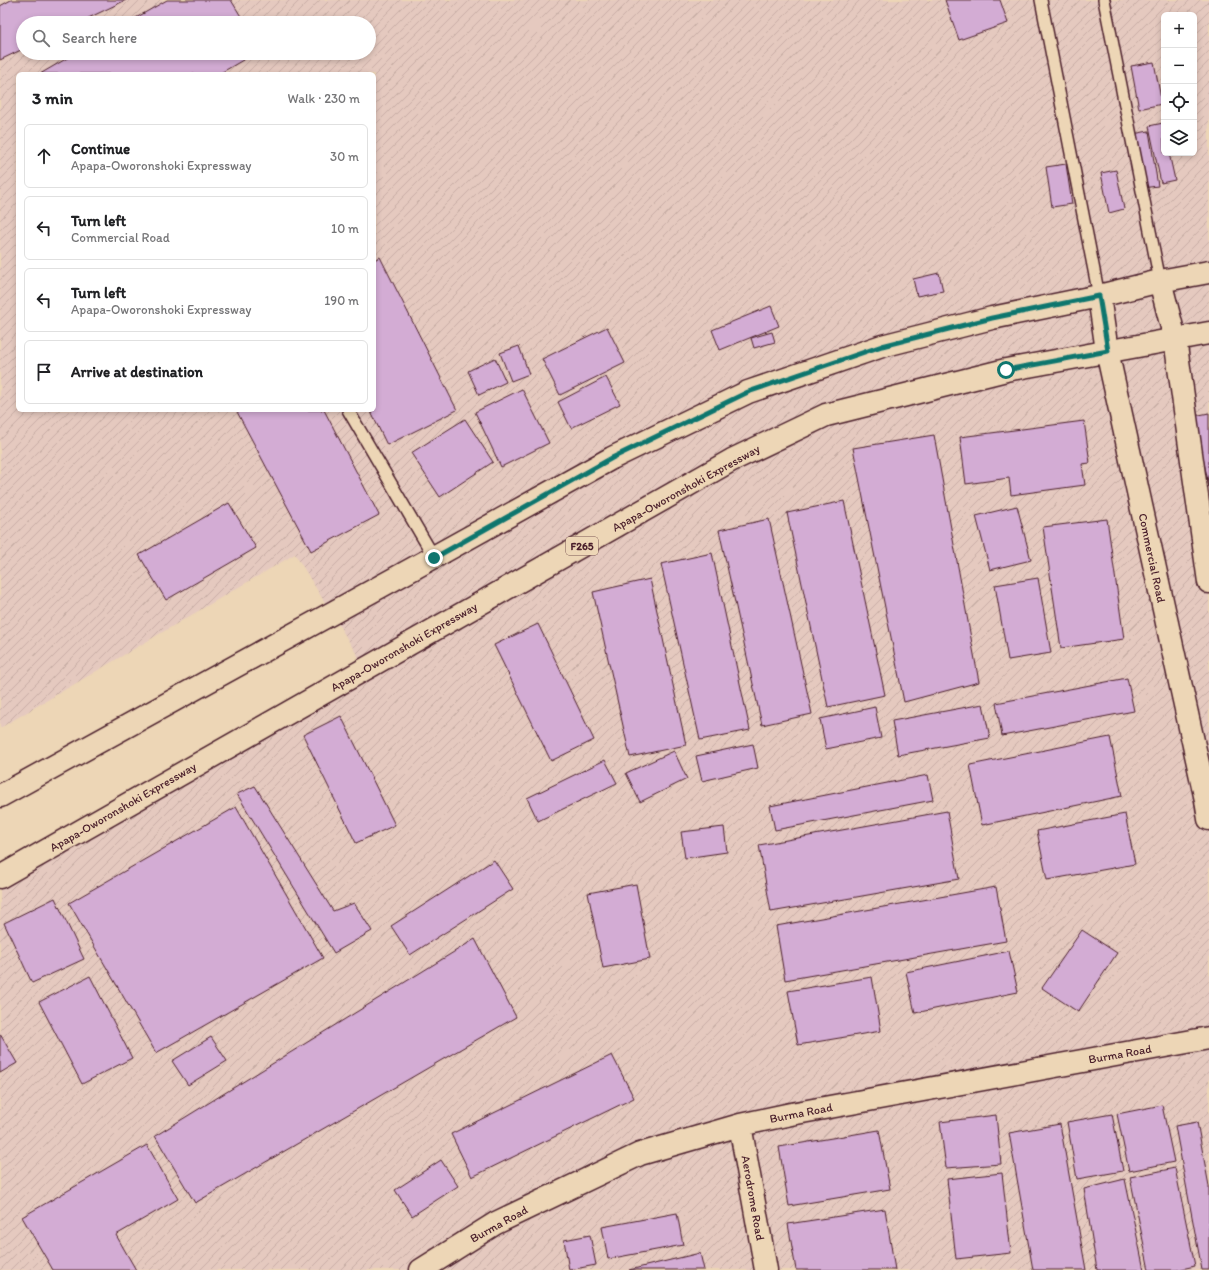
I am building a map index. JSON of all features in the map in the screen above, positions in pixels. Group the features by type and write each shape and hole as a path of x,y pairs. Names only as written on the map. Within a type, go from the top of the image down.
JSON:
{"main road":[{"path":"0,796 434,558 612,458 748,392 882,346 992,318 1099,296 1160,281 1209,272"},
{"path":"1160,281 1175,339 1209,582"},
{"name":"Commercial Road","path":"1099,296 1108,351 1209,818"},
{"name":"Apapa-Oworonshoki Expressway","path":"0,878 732,460 797,429 826,416 1006,370 1209,332"},
{"name":"Burma Road","path":"421,1270 496,1223 640,1154 740,1125 791,1114 1209,1038"},
{"name":"Aerodrome Road","path":"740,1125 766,1270"}],"lane":[{"path":"1041,0 1099,296"},
{"path":"1104,0 1160,281"},
{"path":"349,412 434,558"}],"shaded area":[{"path":"0,0 1209,0 1209,1270 0,1270 0,879 367,671 295,554 0,728"}],"building":[{"path":"11,0 126,0 93,16 16,16 16,52 0,60 0,6"},
{"path":"167,0 231,0 241,16 139,16"},
{"path":"945,0 1000,0 1008,23 959,40"},
{"path":"64,60 243,60 222,72 43,72"},
{"path":"1154,62 1161,104 1139,109 1131,66"},
{"path":"1161,123 1161,156 1170,156 1175,180 1161,183 1149,126"},
{"path":"1149,131 1158,186 1142,188 1133,134"},
{"path":"1066,164 1072,204 1052,207 1046,167"},
{"path":"1116,170 1124,209 1109,213 1101,173"},
{"path":"380,257 457,410 387,445 371,412 376,412 376,259"},
{"path":"939,273 943,291 917,296 913,279"},
{"path":"771,306 779,326 720,350 712,330"},
{"path":"607,327 625,363 560,395 542,359"},
{"path":"772,332 775,342 754,348 751,338"},
{"path":"519,346 529,374 511,381 500,353"},
{"path":"495,358 506,382 479,395 468,371"},
{"path":"606,377 620,404 571,428 558,402"},
{"path":"522,389 549,443 501,467 475,412"},
{"path":"237,412 325,412 379,515 311,551"},
{"path":"1209,413 1209,486 1194,416"},
{"path":"465,419 493,462 440,497 411,453"},
{"path":"1084,421 1090,463 1082,464 1085,485 1011,495 1009,478 966,484 960,437"},
{"path":"934,435 979,682 904,702 853,448"},
{"path":"844,501 885,695 828,707 787,513"},
{"path":"229,503 256,548 166,600 139,555"},
{"path":"1017,506 1031,560 990,570 976,516"},
{"path":"769,519 812,714 762,725 719,530"},
{"path":"1107,519 1124,639 1061,648 1043,527"},
{"path":"712,553 750,730 700,740 661,564"},
{"path":"1038,578 1051,653 1008,660 995,585"},
{"path":"650,579 686,745 630,757 593,592"},
{"path":"538,624 594,740 551,761 494,645"},
{"path":"1127,678 1134,711 1002,736 996,703"},
{"path":"983,704 990,738 898,755 892,721"},
{"path":"875,707 881,738 826,749 820,719"},
{"path":"341,716 395,825 356,843 303,735"},
{"path":"1110,737 1122,796 982,825 970,765"},
{"path":"753,744 758,768 702,781 696,756"},
{"path":"674,751 687,779 640,802 626,773"},
{"path":"605,760 617,783 538,821 527,798"},
{"path":"928,775 933,800 775,830 770,806"},
{"path":"255,786 333,911 354,903 372,931 334,953 237,794"},
{"path":"236,807 323,958 156,1053 69,903"},
{"path":"947,811 959,879 771,912 759,845"},
{"path":"1125,814 1135,864 1047,880 1037,831"},
{"path":"724,827 727,852 685,858 681,832"},
{"path":"494,860 513,889 410,955 391,926"},
{"path":"636,884 650,959 603,968 588,893"},
{"path":"996,887 1006,941 785,980 776,926"},
{"path":"55,898 84,959 32,983 4,923"},
{"path":"1082,930 1117,953 1078,1012 1042,988"},
{"path":"475,939 516,1017 195,1203 155,1136"},
{"path":"1009,951 1018,992 915,1013 906,972"},
{"path":"90,976 132,1058 82,1084 39,1002"},
{"path":"872,977 881,1031 798,1045 788,991"},
{"path":"0,1034 17,1063 0,1073"},
{"path":"211,1037 227,1061 188,1085 172,1061"},
{"path":"612,1055 634,1098 472,1177 451,1134"},
{"path":"1162,1105 1174,1162 1129,1171 1117,1114"},
{"path":"1112,1114 1123,1171 1077,1179 1067,1122"},
{"path":"996,1115 1001,1164 946,1168 940,1122"},
{"path":"1197,1122 1209,1186 1209,1270 1202,1270 1175,1126"},
{"path":"1060,1124 1086,1270 1033,1270 1009,1133"},
{"path":"879,1130 890,1189 789,1206 779,1147"},
{"path":"147,1145 178,1199 116,1235 136,1270 53,1270 22,1217"},
{"path":"441,1160 458,1186 412,1216 395,1190"},
{"path":"1175,1168 1195,1266 1177,1270 1149,1270 1130,1177"},
{"path":"1002,1173 1011,1253 956,1259 947,1179"},
{"path":"1125,1179 1144,1270 1097,1270 1084,1189"},
{"path":"885,1209 895,1270 796,1270 788,1224"},
{"path":"677,1213 683,1245 608,1259 602,1227"},
{"path":"590,1235 596,1265 569,1270 564,1240"},
{"path":"700,1253 704,1270 629,1270"}],"route":[{"path":"434,558 612,458 748,392 882,346 992,318 1099,296 1108,351 1006,370"}]}
